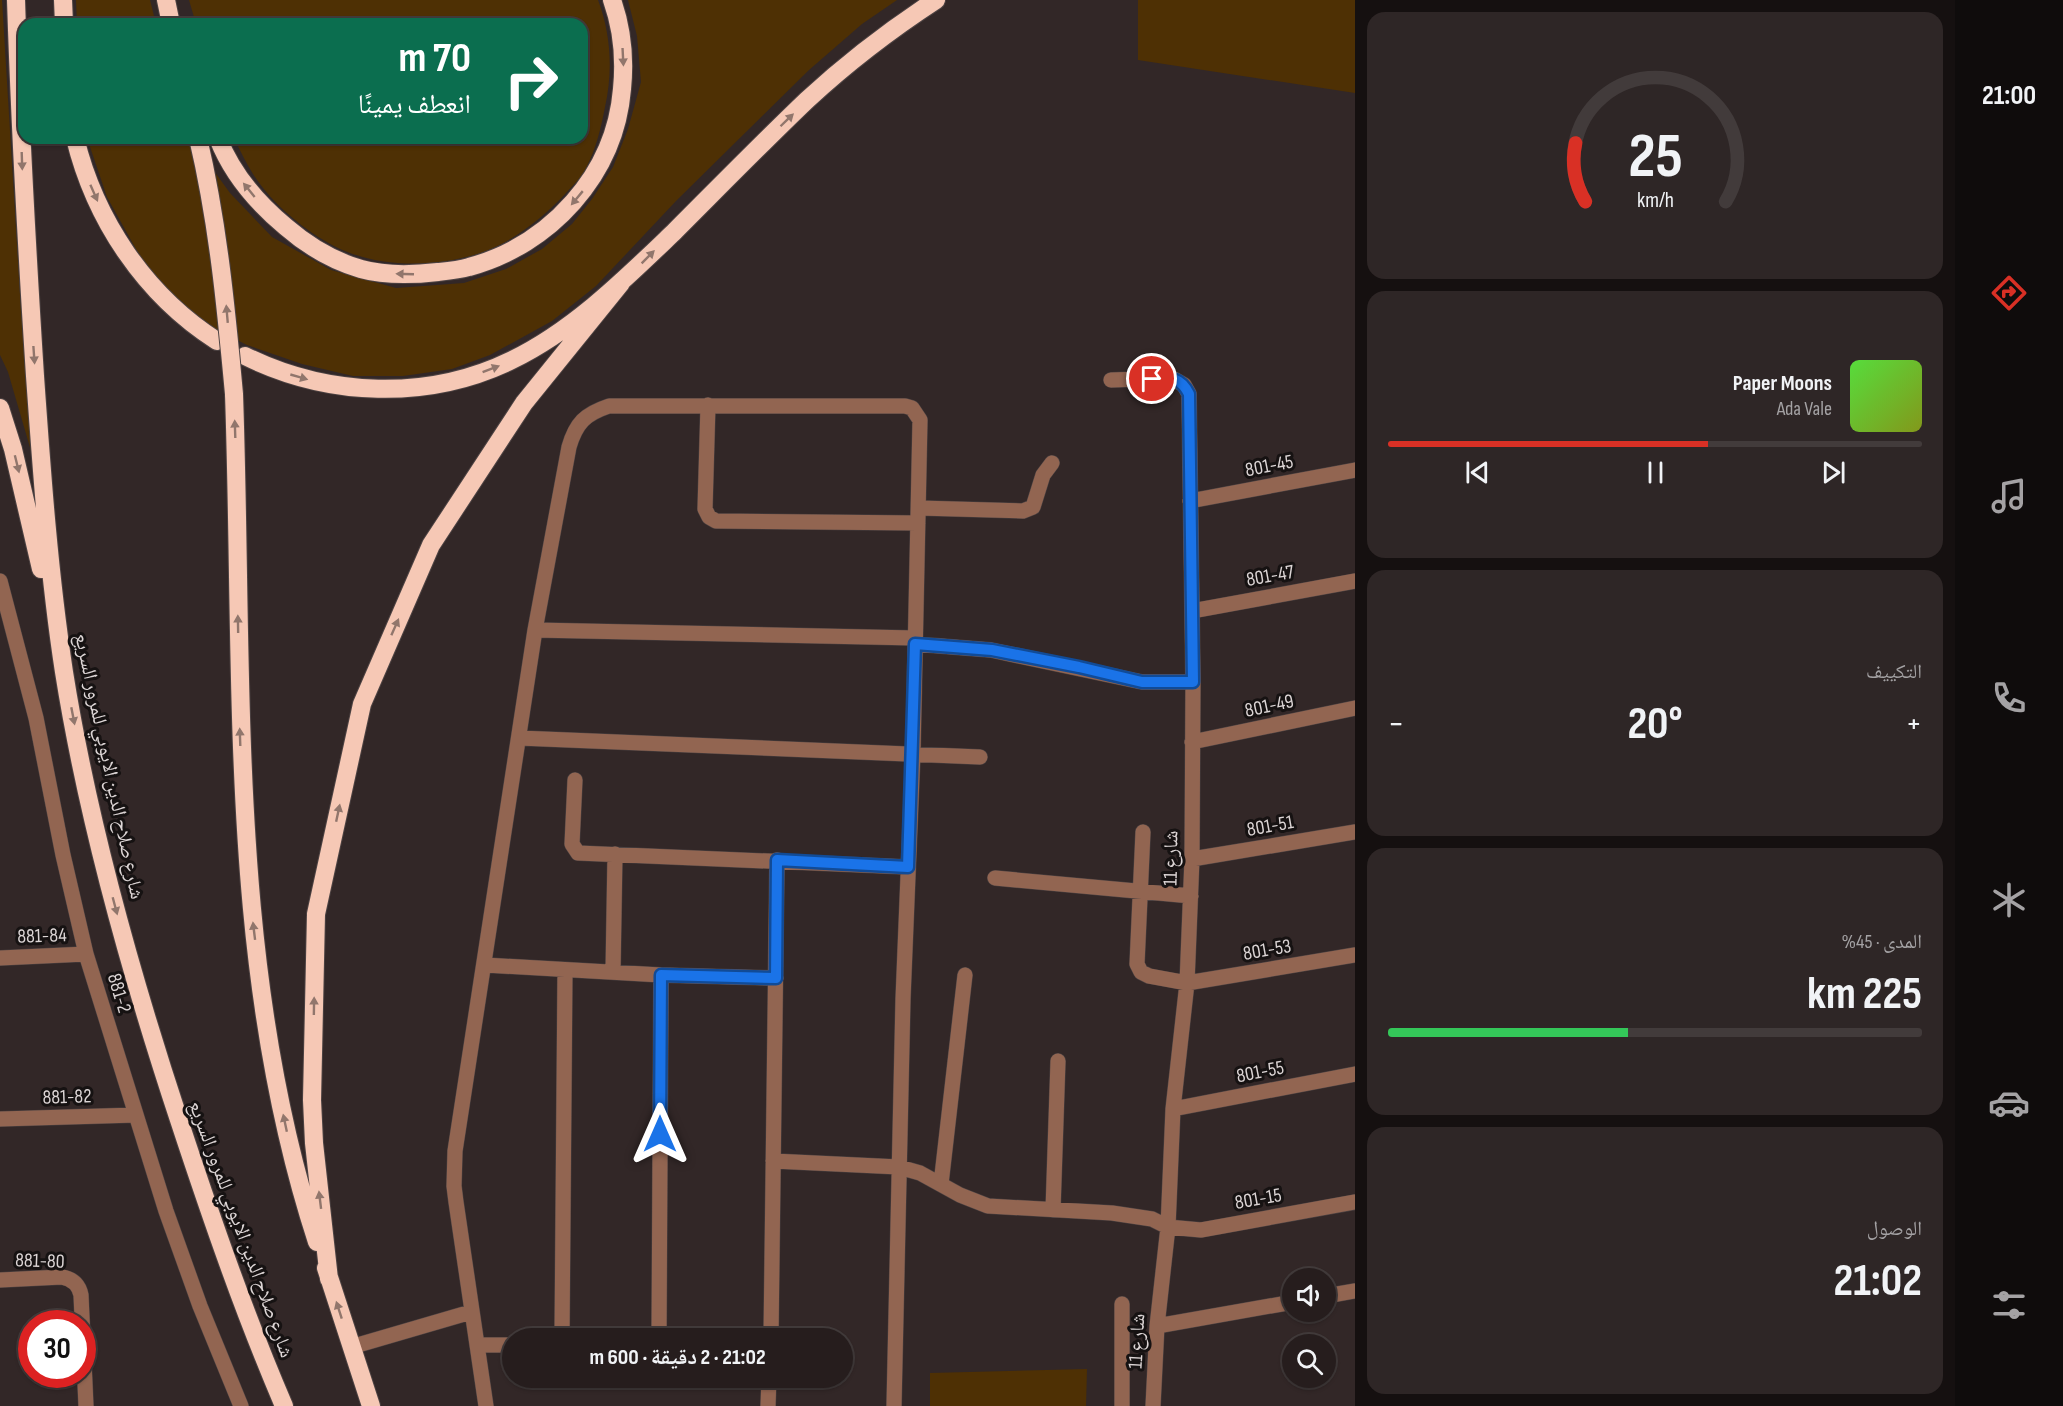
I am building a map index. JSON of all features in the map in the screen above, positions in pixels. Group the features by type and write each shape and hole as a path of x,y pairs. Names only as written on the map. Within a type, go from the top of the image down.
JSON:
{"highway":[{"name":"شارع صلاح الدين الايوبي للمرور السريع","path":"16,0 18,54"},
{"path":"63,0 64,18"},
{"path":"221,144 228,160 249,192 276,219 312,247 336,260 362,269 388,274 415,274 466,268 506,254 551,224 574,202 587,186 608,148 618,114 623,79 622,42 612,0"},
{"path":"245,356 282,372 306,379 355,388 401,389 447,383 491,370 532,349 552,337 621,283 808,99 873,44 936,0"},
{"name":"شارع صلاح الدين الايوبي للمرور السريع","path":"22,144 25,220 50,559 65,675 80,752 115,904 157,1055 216,1232 254,1336 284,1406"},
{"path":"77,144 91,189 126,253 174,309 216,341"},
{"path":"199,144 221,261 234,394 239,682 247,863 260,979 279,1095 301,1192 371,1406"},
{"path":"329,1279 314,1143 312,1100 316,914 362,704 431,545 524,403 621,283"},
{"path":"0,408 13,449 65,675"}],"street":[{"name":"شارع 11","path":"1111,380 1172,378 1184,385 1189,394 1193,682 1191,896 1187,984 1173,1109 1168,1227 1157,1326 1153,1406"},
{"path":"708,405 705,509 709,517 716,521 1023,512 1033,507 1043,475 1052,463"},
{"path":"486,1406 456,1203 455,1151 535,630 569,447 582,420 594,411 609,406 708,405 905,406 912,408 920,420 894,1406"},
{"name":"801-45","path":"1190,501 1355,470"},
{"name":"881-2","path":"0,581 36,718 63,855 86,954 166,1211 200,1306 241,1406"},
{"name":"801-47","path":"1192,611 1355,581"},
{"path":"535,630 915,641 992,650 1142,682 1193,682"},
{"name":"801-49","path":"1192,742 1355,708"},
{"path":"519,738 980,757"},
{"path":"575,780 572,840 573,848 578,853 908,867"},
{"path":"1143,832 1137,964 1141,972 1149,976 1187,984"},
{"name":"801-51","path":"1192,859 1355,832"},
{"path":"612,972 615,854"},
{"path":"771,1328 777,860"},
{"path":"995,878 1191,896"},
{"name":"881-84","path":"0,958 86,954"},
{"name":"801-53","path":"1187,984 1355,955"},
{"path":"485,965 661,975 776,978"},
{"path":"562,1328 565,970"},
{"path":"659,1328 661,975"},
{"path":"941,1184 965,975"},
{"path":"1053,1210 1058,1061"},
{"name":"801-55","path":"1173,1109 1355,1074"},
{"name":"881-82","path":"0,1119 136,1115"},
{"name":"801-15","path":"773,1161 899,1167 920,1173 960,1195 988,1206 1112,1212 1152,1219 1168,1227 1201,1230 1355,1202"},
{"name":"881-80","path":"0,1280 68,1278 77,1285 81,1295 86,1406"},
{"path":"1336,1294 1355,1291"},
{"path":"1122,1304 1122,1406"},
{"path":"1157,1326 1282,1304"},
{"path":"351,1347 471,1311"},
{"path":"477,1345 502,1345"},
{"path":"768,1406 769,1388"}],"shaded area":[{"path":"0,0 2,0 21,311 36,468 8,372 0,355"},
{"path":"76,0 150,0 154,18 77,18"},
{"path":"189,0 598,0 606,26 610,67 608,94 600,131 593,153 580,178 549,210 497,247 449,261 409,264 370,259 352,254 312,232 279,206 260,185 237,144 588,144 588,18 194,18"},
{"path":"628,0 897,0 862,24 809,70 676,201 596,286 552,321 490,355 452,369 403,376 353,376 302,364 247,345 215,329 179,302 146,267 107,197 89,144 194,144 230,193 272,237 331,270 396,288 464,283 506,269 542,249 572,224 592,199 613,167 628,129 641,82 637,36"},
{"path":"1138,0 1355,0 1355,93 1138,60"},
{"path":"1087,1369 1086,1406 930,1406 930,1373"}],"route":[{"path":"660,1134 661,975 776,978 777,860 908,867 915,644 992,650 1142,682 1193,682 1189,394 1184,385 1172,378 1152,379"}]}
